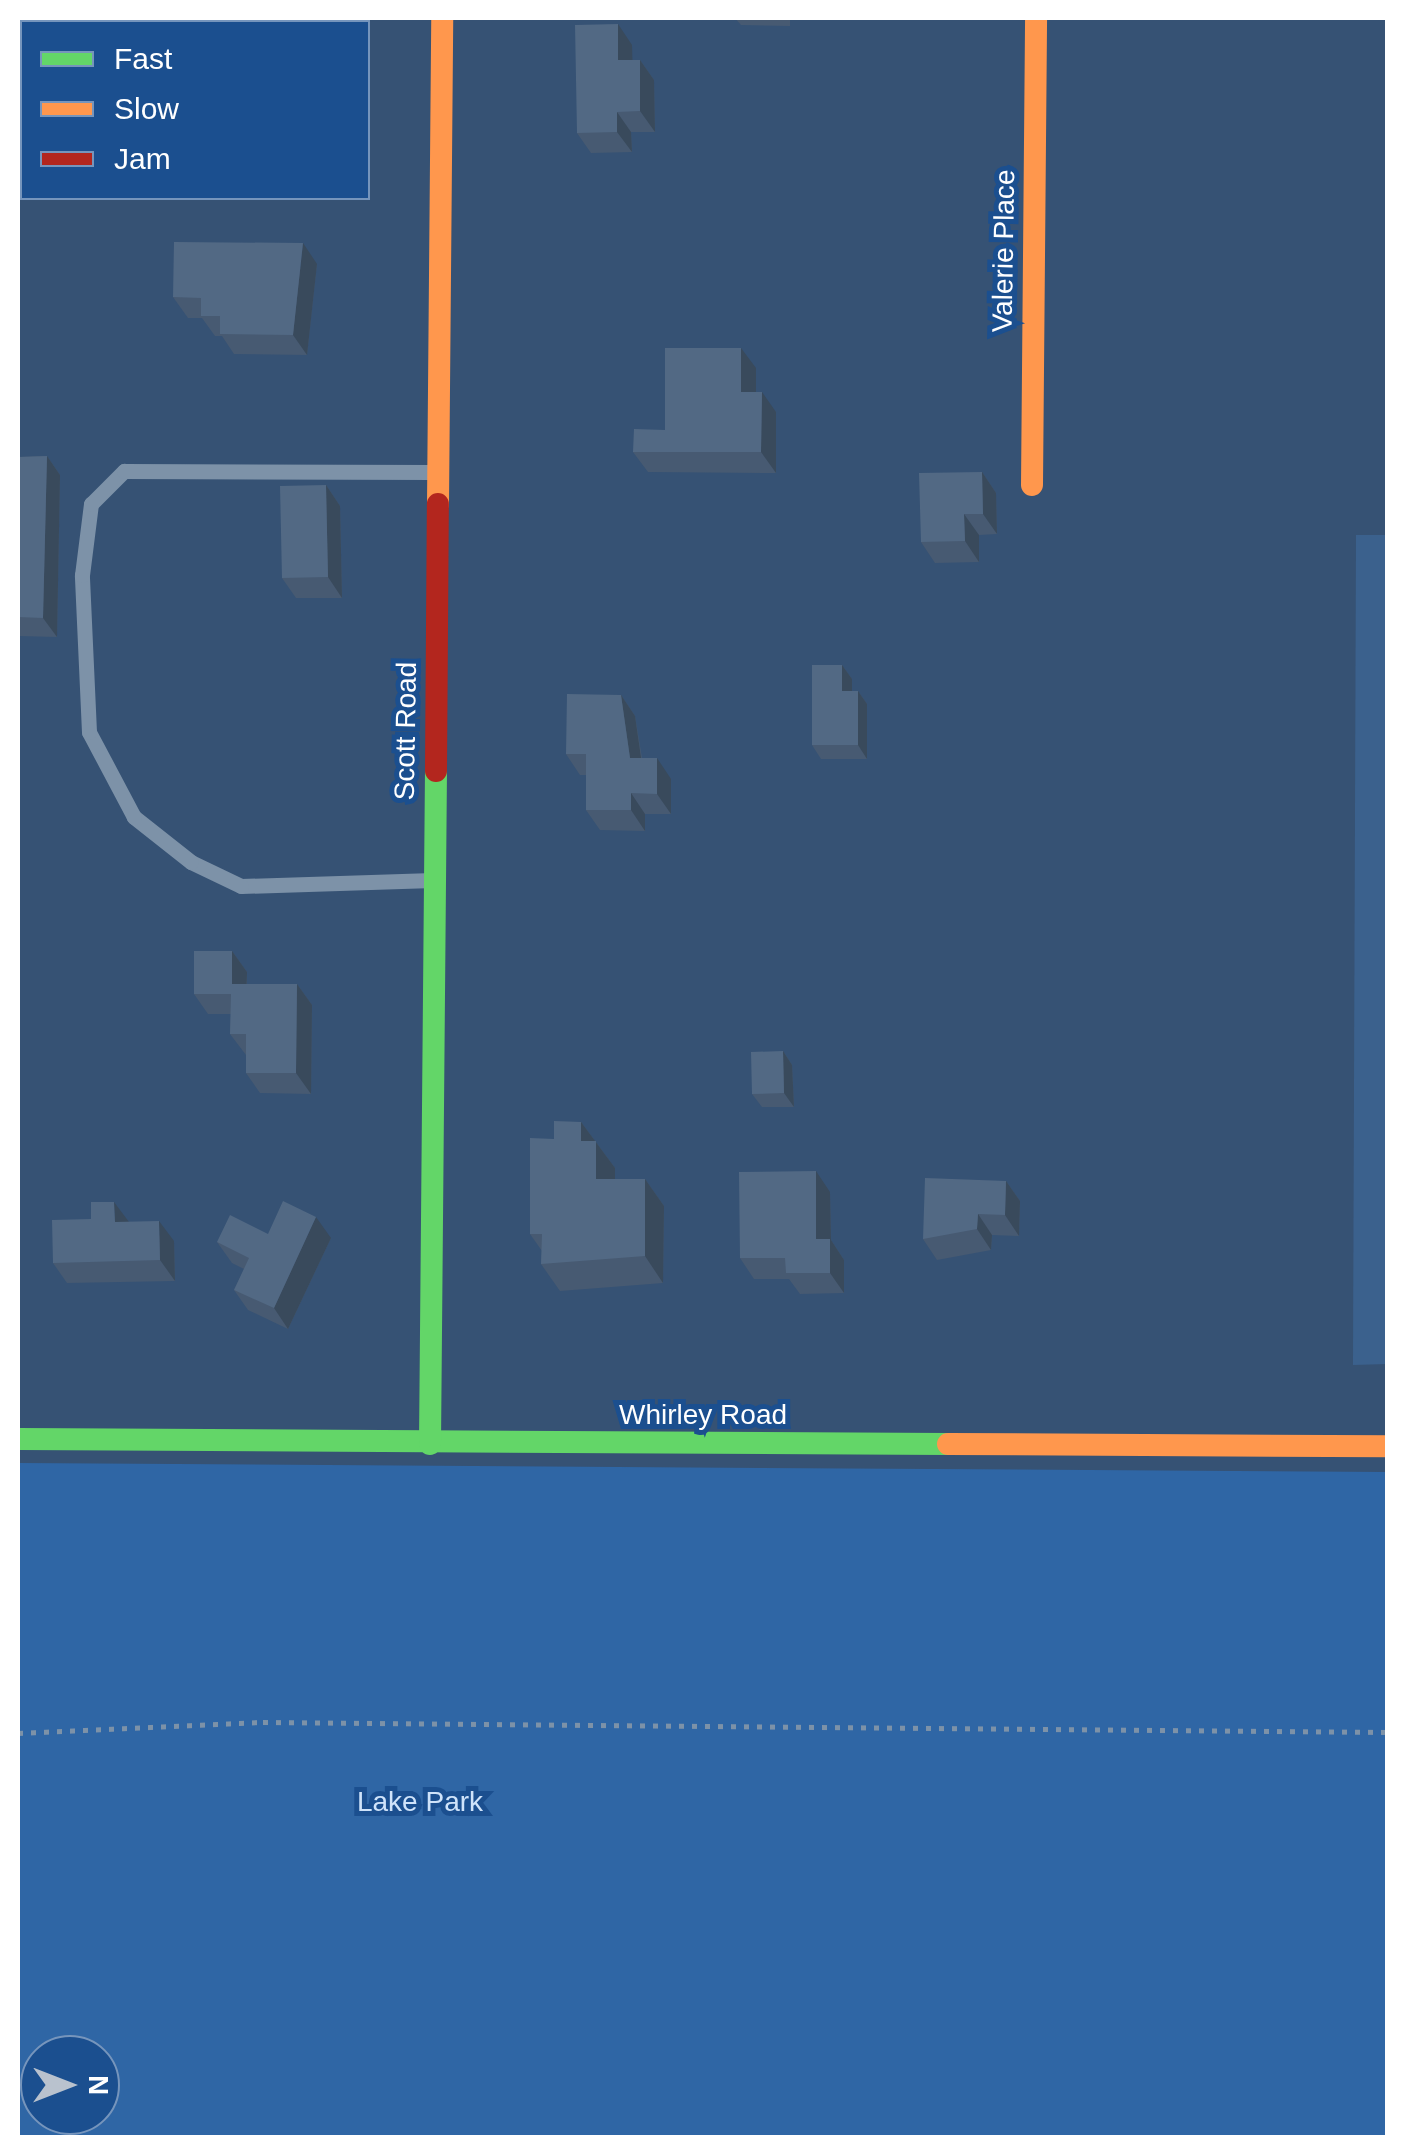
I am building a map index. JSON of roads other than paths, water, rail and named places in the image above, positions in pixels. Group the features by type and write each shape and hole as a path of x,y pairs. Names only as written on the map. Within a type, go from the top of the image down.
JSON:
{"street":[{"name":"Scott Road","path":"430,1444 442,18"},
{"name":"Valerie Place","path":"1032,484 1036,18"},
{"name":"Whirley Road","path":"18,1439 1388,1446"}],"lane":[{"path":"434,880 240,886 191,862 134,818 90,732 82,574 91,504 124,471 438,472"}],"park label":[{"name":"Lake Park","path":"420,1802"}]}
